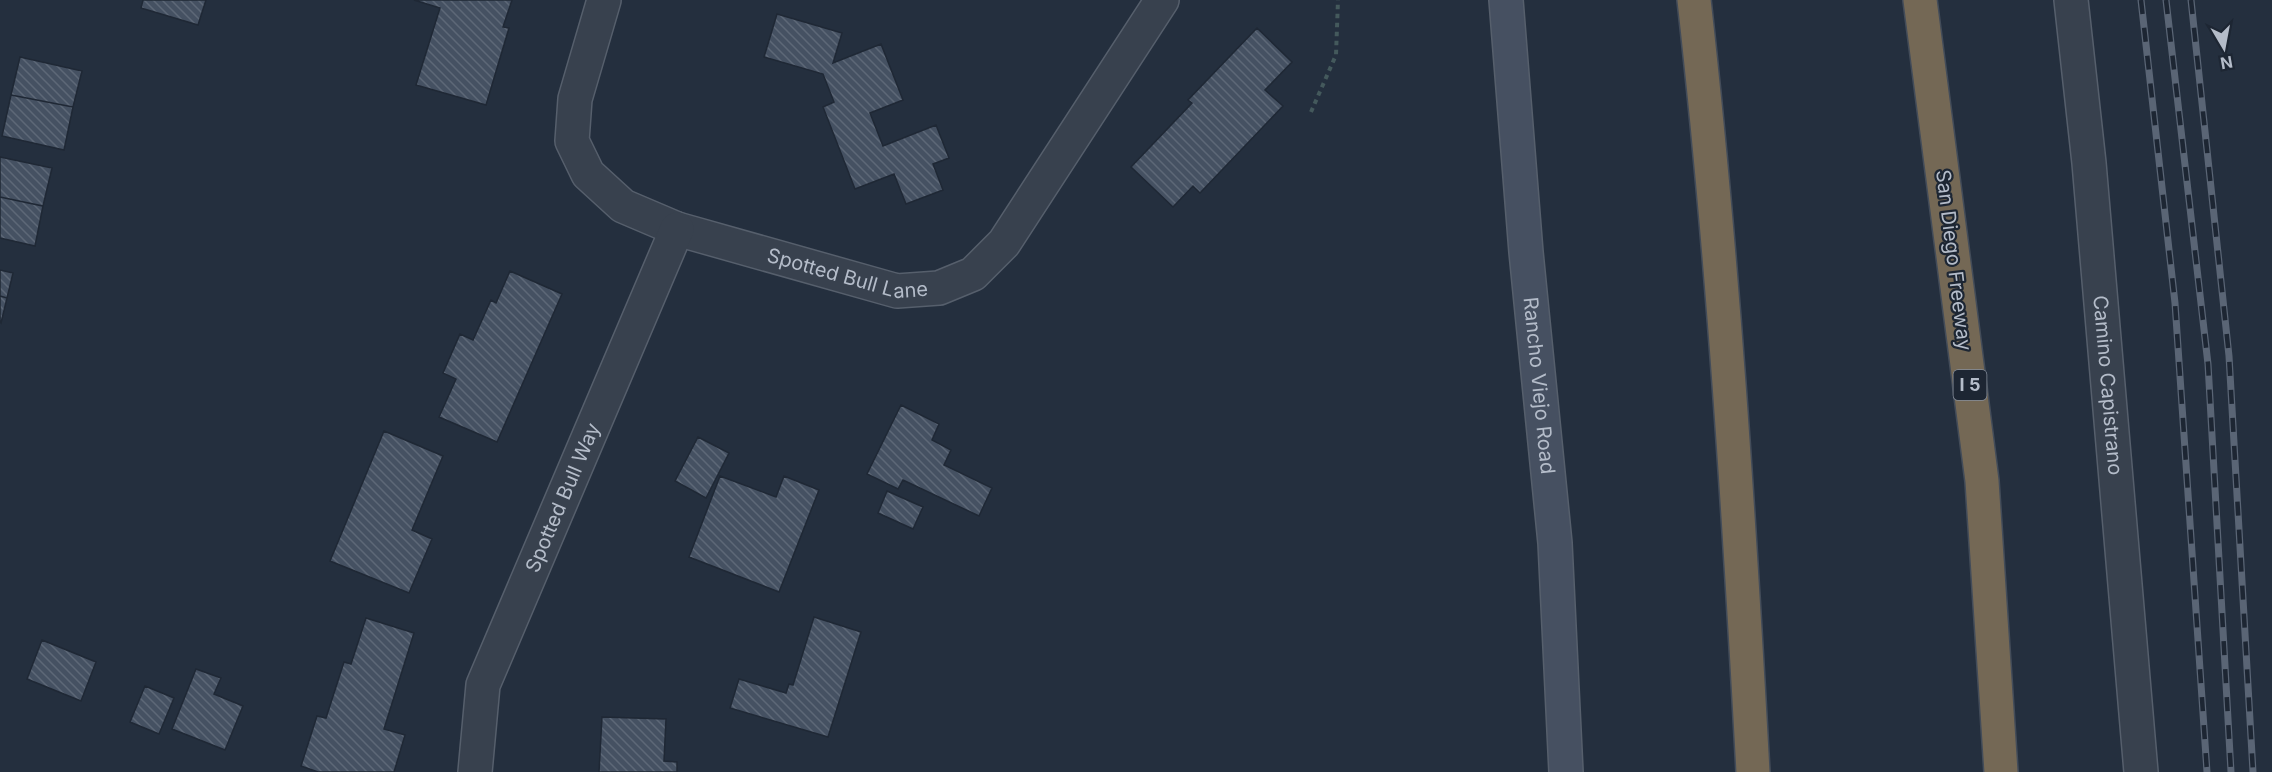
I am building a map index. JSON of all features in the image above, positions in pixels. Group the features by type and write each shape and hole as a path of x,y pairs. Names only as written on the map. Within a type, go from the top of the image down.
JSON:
{"highway":[{"path":"1694,0 1706,107 1738,499 1753,772"},
{"name":"San Diego Freeway","path":"1920,0 1982,482 2001,772"}],"main road":[{"name":"Rancho Viejo Road","path":"1506,0 1527,263 1556,543 1566,772"}],"street":[{"name":"Spotted Bull Lane","path":"604,0 574,99 572,141 588,174 623,206 678,229 897,291 939,288 973,274 1004,243 1162,0"},
{"name":"Camino Capistrano","path":"2071,0 2089,163 2141,772"},
{"name":"Spotted Bull Way","path":"475,772 483,685 678,229"}],"path":[{"path":"1311,112 1336,55 1338,0"}],"building":[{"path":"143,0 206,0 198,25 141,8"},
{"path":"414,0 512,0 503,27 509,28 486,105 416,85 440,8"},
{"path":"777,14 842,33 833,63 881,44 903,100 870,113 883,146 936,125 949,158 933,164 943,190 906,204 894,174 855,189 823,107 834,102 823,74 764,57"},
{"path":"1257,28 1292,62 1265,90 1283,106 1200,193 1193,186 1173,207 1131,167 1192,103 1188,100"},
{"path":"20,57 82,71 73,107 11,95"},
{"path":"11,95 73,107 64,150 2,136"},
{"path":"0,157 52,168 43,206 0,197"},
{"path":"0,197 43,206 35,246 0,238"},
{"path":"0,270 13,273 7,298 0,296"},
{"path":"510,271 562,294 497,442 439,417 456,379 443,373 460,334 473,340 491,300 496,303"},
{"path":"0,296 7,298 1,323 0,322"},
{"path":"901,405 939,424 932,440 951,450 944,465 992,488 979,516 903,480 898,489 867,474"},
{"path":"384,431 443,456 412,530 432,539 409,593 330,561"},
{"path":"698,437 729,453 706,498 675,481"},
{"path":"720,476 776,497 784,476 819,490 779,592 689,557"},
{"path":"887,491 923,507 913,529 878,513"},
{"path":"814,617 861,632 828,737 730,708 739,679 786,693 789,684 793,685"},
{"path":"366,618 414,633 384,729 405,735 394,772 318,772 301,766 317,716 326,718 344,662 351,664"},
{"path":"42,640 96,662 81,701 27,679"},
{"path":"196,669 221,678 214,694 243,706 225,750 172,729"},
{"path":"145,686 174,698 159,734 130,722"},
{"path":"602,717 666,719 664,761 677,762 677,772 599,772"}],"railway":[{"path":"2141,0 2175,303 2207,772"},
{"path":"2166,0 2208,364 2231,772"},
{"path":"2191,0 2229,356 2253,772"}]}
